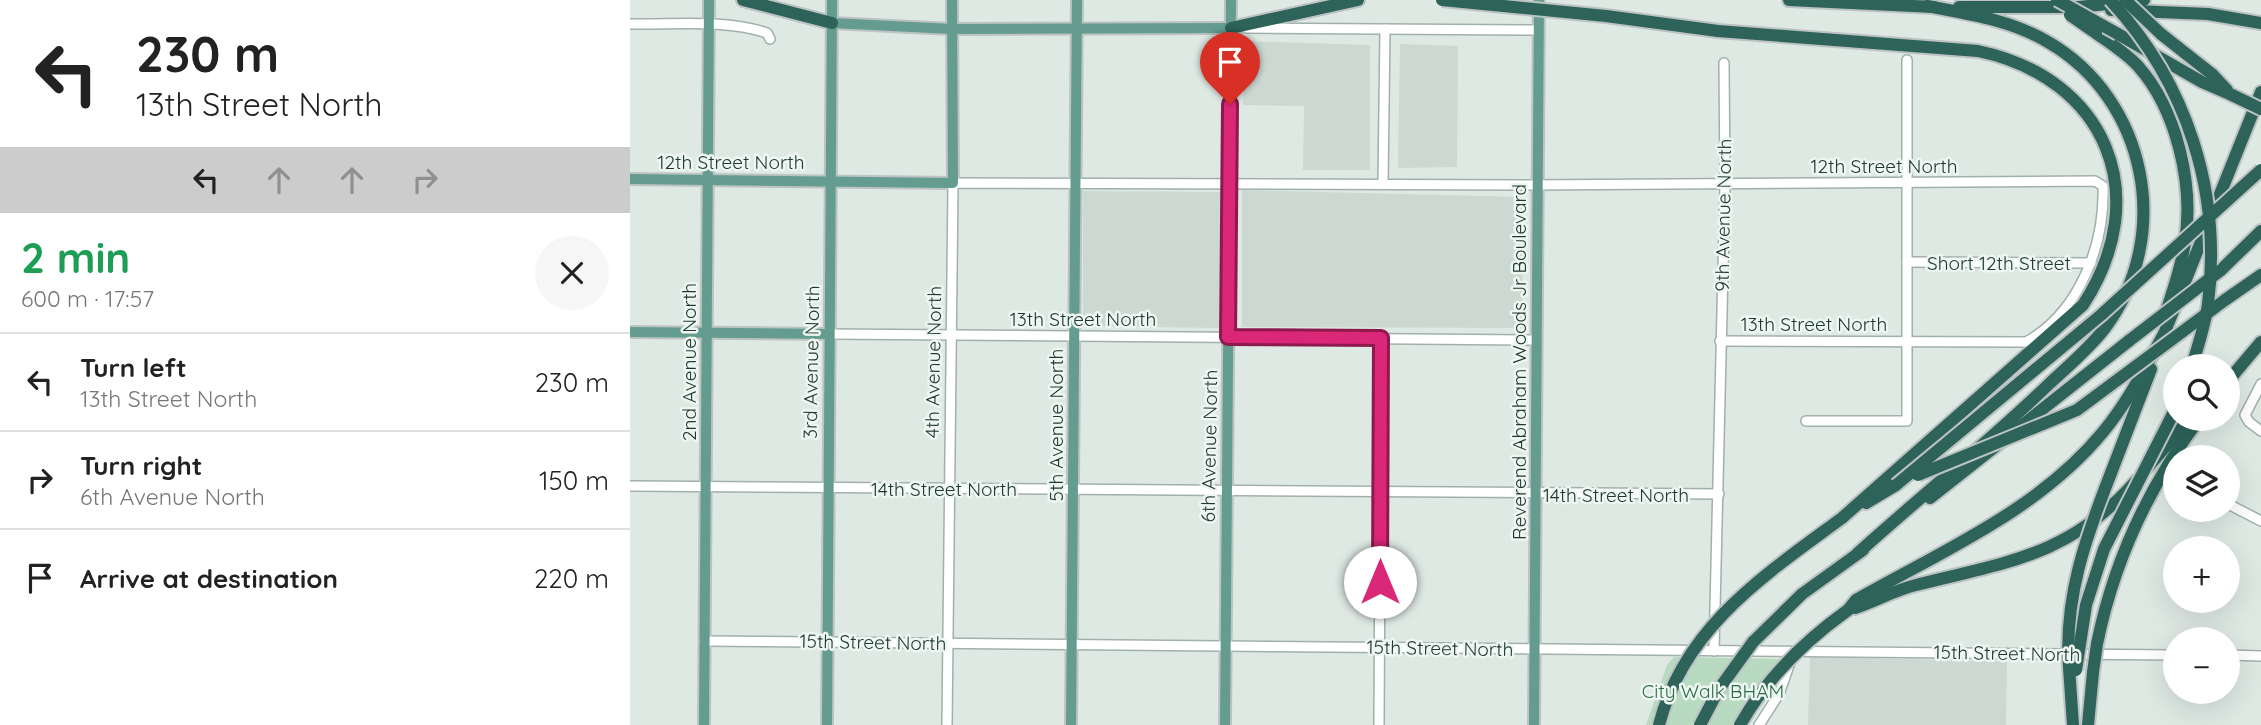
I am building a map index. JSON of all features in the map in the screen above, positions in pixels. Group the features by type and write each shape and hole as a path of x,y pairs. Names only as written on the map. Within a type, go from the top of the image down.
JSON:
{"highway":[{"path":"743,0 832,23"},
{"path":"1231,28 1358,0"},
{"path":"1442,0 1606,16 1718,31 1978,51 2016,60 2068,92 2091,120 2113,172 2117,211 2111,251 2083,305 1842,518 1773,569 1712,623 1684,664 1660,725"},
{"path":"1789,0 1927,6 2079,7 2208,14 2257,22"},
{"path":"2051,0 2138,66 2164,106 2178,147 2187,201 2185,242 2175,285 2151,356"},
{"path":"2057,0 2202,82 2261,108"},
{"path":"2110,0 2135,26 2171,85 2191,131 2206,184 2211,237 2208,306 2195,354"},
{"path":"2125,0 2161,34 2213,75 2232,95"},
{"path":"2079,7 2144,0"},
{"path":"1858,553 2009,422 2099,336 2124,297 2141,243 2144,201 2138,161 2123,120 2092,77 2070,56 2032,33 1986,18 1927,6"},
{"path":"2075,725 2072,668 2067,642 2076,570 2110,473 2261,92"},
{"path":"1896,485 2101,315 2261,170"},
{"path":"2221,270 2261,231"},
{"path":"1700,725 1719,689 1753,642 1802,594 2221,270 2261,244"},
{"path":"1842,518 1896,485 1945,461 2077,410 2261,275"},
{"path":"1740,725 1779,671 1856,600 1991,524 2053,483 2104,431 2165,332"},
{"path":"2240,366 2261,342"},
{"path":"2072,668 2086,605 2104,549 2164,431"},
{"path":"1848,610 1913,586 2014,563 2046,550 2080,531 2121,498 2179,431"},
{"path":"2088,725 2092,672 2112,581 2133,527 2157,480 2191,431"}],"main road":[{"name":"2nd Avenue North","path":"704,725 709,0"},
{"name":"3rd Avenue North","path":"827,725 832,0"},
{"name":"4th Avenue North","path":"952,0 953,183"},
{"name":"5th Avenue North","path":"1071,725 1077,0"},
{"name":"6th Avenue North","path":"1225,725 1231,0"},
{"name":"Reverend Abraham Woods Jr Boulevard","path":"1534,725 1538,0"},
{"path":"832,23 952,29 1077,26 1231,28"},
{"name":"12th Street North","path":"630,179 953,183"},
{"name":"13th Street North","path":"630,332 829,334"}],"street":[{"path":"630,24 709,25 756,29 767,33 771,39"},
{"path":"1231,28 1538,30"},
{"path":"1383,183 1385,29"},
{"path":"1806,421 1907,421 1908,60"},
{"name":"9th Avenue North","path":"1714,650 1725,184 1724,63"},
{"name":"12th Street North","path":"953,183 1075,181 1725,184 2095,181"},
{"name":"13th Street North","path":"1720,341 2026,342 2068,302 2091,263 2103,209 2103,186 2095,181"},
{"name":"4th Avenue North","path":"947,725 953,183"},
{"name":"Short 12th Street","path":"1907,262 2091,263"},
{"name":"13th Street North","path":"829,334 1536,340"},
{"path":"1379,725 1381,338"},
{"path":"2261,384 2246,410 2246,418 2261,431"},
{"name":"14th Street North","path":"630,486 1719,494"},
{"path":"2240,510 2261,521"},
{"name":"15th Street North","path":"704,641 2163,655"},
{"path":"1759,725 1779,694 1793,651"},
{"path":"2240,655 2261,656"}],"shaded area":[{"path":"1244,41 1370,45 1370,170 1303,170 1304,106 1243,105"},
{"path":"1400,44 1458,46 1457,167 1398,168"},
{"path":"1242,190 1523,197 1522,328 1242,327"},
{"path":"1083,191 1220,192 1219,328 1083,326"},
{"path":"1810,657 2007,661 2006,725 1808,725"}],"green space":[{"name":"City Walk BHAM","path":"1674,657 1780,659 1777,677 1747,725 1646,725 1667,665"}],"route":[{"path":"1230,104 1228,337 1381,338 1380,582"}]}
